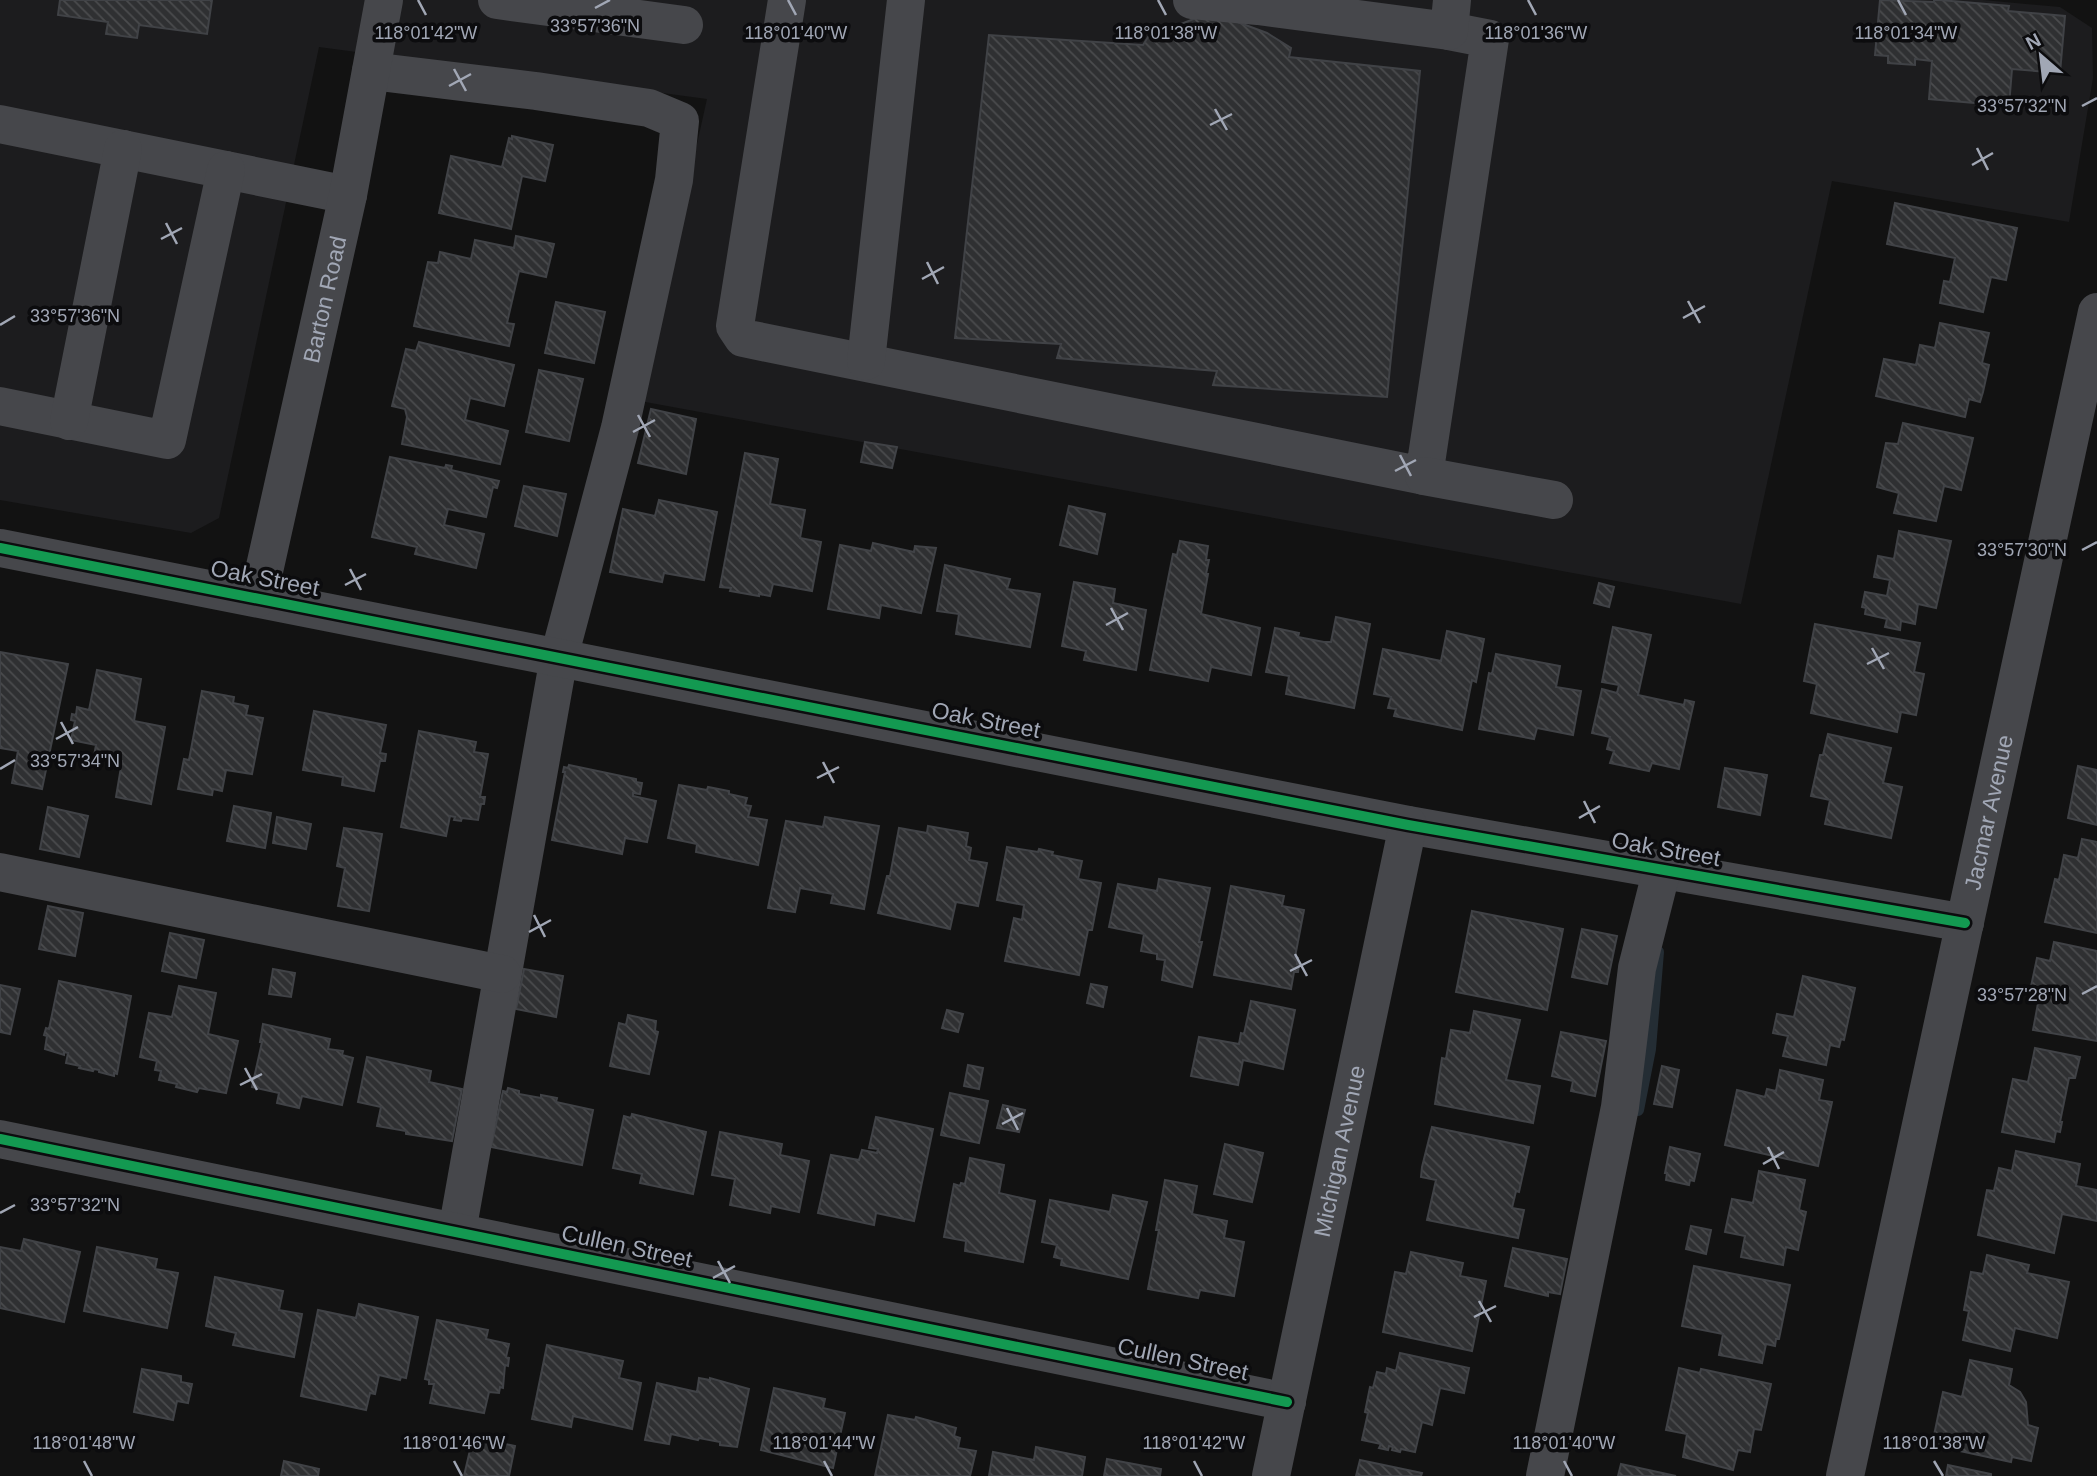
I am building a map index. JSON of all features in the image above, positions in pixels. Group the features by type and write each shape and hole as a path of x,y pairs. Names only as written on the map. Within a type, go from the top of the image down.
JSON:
{"street":[{"name":"Barton Road","path":"258,598 348,195 384,0"},
{"path":"497,0 684,25"},
{"path":"787,0 735,326 743,338 1554,500"},
{"path":"866,361 905,0"},
{"path":"1192,0 1450,16 1490,39 1424,476"},
{"path":"371,71 649,108 680,121 674,180 622,415 559,657 457,1232"},
{"path":"0,124 348,195"},
{"path":"69,421 122,149"},
{"path":"0,407 167,440 226,170"},
{"name":"Jacmar Avenue","path":"1845,1476 2097,312"},
{"name":"Oak Street","path":"0,548 1408,825 1965,923"},
{"name":"Michigan Avenue","path":"1271,1476 1408,825"},
{"path":"1545,1476 1620,1107 1637,968 1662,869"},
{"path":"0,872 502,974"},
{"name":"Cullen Street","path":"0,1139 1287,1402"}],"shaded area":[{"path":"0,0 1983,0 2060,7 2092,28 2093,78 2069,222 1832,181 1741,604 640,401 707,99 319,47 219,518 191,533 0,500"}],"building":[{"path":"60,0 212,0 207,34 139,25 137,38 106,34 108,22 58,15"},
{"path":"1880,0 1940,0 2009,6 2008,11 2065,16 2060,73 2012,69 2009,106 1929,99 1932,61 1915,59 1915,65 1888,63 1888,56 1875,55"},
{"path":"1201,16 1232,20 1267,33 1291,48 1289,57 1420,71 1387,397 1213,385 1217,371 1057,358 1061,344 955,338 989,35 1143,45 1148,37"},
{"path":"512,136 553,145 545,181 522,176 511,229 439,213 451,156 502,167 509,138 512,139"},
{"path":"1895,203 2017,228 2006,280 1991,277 1983,312 1940,303 1944,281 1950,282 1955,258 1887,244"},
{"path":"516,236 554,244 546,277 519,271 507,323 514,324 509,346 414,326 428,262 438,263 440,252 471,259 475,240 514,248"},
{"path":"556,302 605,312 594,363 545,353"},
{"path":"1940,323 1989,333 1982,363 1989,365 1983,392 1980,402 1969,399 1965,417 1876,396 1884,359 1916,365 1920,345 1935,348"},
{"path":"419,342 514,365 504,406 470,398 465,420 508,431 500,464 402,444 407,417 405,409 392,406 406,349 416,351"},
{"path":"539,370 583,379 569,441 526,432"},
{"path":"651,409 696,419 686,474 638,463"},
{"path":"1903,423 1973,438 1961,490 1944,486 1936,521 1894,513 1899,493 1877,487 1886,443 1898,444"},
{"path":"865,442 897,447 892,468 861,462"},
{"path":"745,453 778,459 770,504 805,510 800,538 821,542 812,591 773,584 770,596 759,596 720,587"},
{"path":"390,457 445,468 446,465 452,466 451,470 499,481 497,488 493,487 486,517 448,509 444,525 484,534 476,568 415,554 417,547 372,537"},
{"path":"524,486 566,494 557,536 515,526"},
{"path":"659,500 717,512 704,580 664,573 662,582 610,572 623,509 655,516"},
{"path":"1069,506 1105,514 1097,554 1060,545"},
{"path":"1899,531 1951,541 1936,608 1918,604 1915,624 1901,621 1900,630 1885,627 1887,619 1865,614 1866,608 1862,607 1865,592 1887,596 1890,580 1874,577 1878,556 1894,559"},
{"path":"1180,541 1208,546 1208,574 1201,614 1260,628 1251,675 1211,667 1208,681 1150,670 1173,554 1177,555"},
{"path":"873,543 914,552 915,546 936,548 921,613 881,605 879,618 828,609 840,545 871,551"},
{"path":"945,565 1010,579 1007,589 1040,594 1030,647 956,634 959,614 937,611"},
{"path":"1074,582 1115,589 1113,603 1146,610 1136,670 1084,660 1086,651 1062,646"},
{"path":"1599,583 1614,587 1609,607 1594,603"},
{"path":"1336,617 1370,624 1354,708 1286,694 1289,676 1266,672 1275,628 1299,633 1298,637 1331,642"},
{"path":"1815,624 1920,643 1914,672 1924,674 1916,715 1901,712 1897,732 1811,713 1817,684 1804,681"},
{"path":"1613,627 1651,635 1638,695 1684,705 1685,700 1694,702 1679,769 1652,763 1649,771 1610,763 1614,751 1607,749 1610,737 1592,733 1602,689 1617,693 1619,685 1602,682"},
{"path":"1447,631 1484,639 1476,682 1472,680 1462,730 1394,716 1396,709 1388,708 1391,697 1374,694 1383,649 1441,661"},
{"path":"0,652 68,664 42,789 12,783 18,751 0,748"},
{"path":"1496,654 1560,666 1556,687 1581,691 1573,735 1537,728 1534,739 1479,729 1489,673 1492,674"},
{"path":"97,670 141,679 134,721 165,727 151,804 116,797 122,761 94,756 96,745 71,740 75,721 71,720 72,714 76,715 77,707 89,710"},
{"path":"202,691 234,697 233,703 248,706 246,715 263,718 252,774 226,770 222,791 213,789 212,795 178,789 184,759 189,760"},
{"path":"314,711 386,725 380,753 386,754 385,761 380,761 374,791 342,785 343,777 303,770"},
{"path":"419,731 476,742 474,752 488,754 480,797 485,797 484,804 481,804 478,820 454,820 455,817 450,816 446,836 401,827"},
{"path":"1828,734 1891,748 1883,783 1902,787 1891,838 1825,824 1830,800 1811,796 1820,755 1823,755"},
{"path":"569,765 636,779 636,782 642,783 640,794 633,793 633,796 656,801 647,842 625,838 622,854 552,840 564,767 568,768"},
{"path":"2078,766 2097,770 2097,825 2068,818"},
{"path":"1725,768 1767,775 1760,815 1718,807"},
{"path":"679,785 729,791 729,794 747,798 745,805 751,806 748,817 767,820 758,865 696,852 697,844 668,838"},
{"path":"234,806 271,813 265,848 227,841"},
{"path":"48,807 88,816 79,857 40,849"},
{"path":"277,817 311,824 306,849 273,843"},
{"path":"825,817 879,826 864,909 831,903 833,894 800,888 795,912 768,908 786,821 823,827"},
{"path":"928,826 968,833 966,846 971,848 969,860 987,863 978,906 956,902 950,929 878,913 887,876 890,876 899,828 927,833"},
{"path":"344,828 382,834 369,911 338,906 345,868 337,866"},
{"path":"2082,839 2097,842 2097,933 2045,922 2055,879 2059,880 2064,855 2078,858"},
{"path":"1007,847 1038,852 1039,849 1053,852 1052,855 1082,861 1078,879 1101,883 1092,930 1088,930 1079,975 1005,961 1014,918 1022,920 1024,905 997,900"},
{"path":"1159,879 1210,888 1192,987 1162,980 1165,960 1157,959 1157,954 1141,951 1144,934 1109,927 1118,884 1157,891"},
{"path":"1231,886 1284,896 1282,906 1304,910 1295,957 1298,958 1298,972 1294,972 1291,989 1214,975"},
{"path":"48,906 83,913 75,956 39,949"},
{"path":"1472,911 1563,929 1547,1010 1456,992"},
{"path":"1582,929 1617,936 1607,984 1572,977"},
{"path":"170,933 204,940 196,978 162,971"},
{"path":"2054,942 2097,951 2097,1041 2033,1030 2039,998 2029,996 2037,958 2050,961"},
{"path":"273,969 295,973 291,997 269,994"},
{"path":"524,969 563,976 556,1017 516,1009"},
{"path":"1803,976 1855,988 1844,1040 1841,1039 1839,1047 1830,1045 1826,1065 1783,1056 1788,1036 1773,1033 1777,1014 1794,1017"},
{"path":"59,981 131,996 117,1074 114,1073 114,1076 66,1063 68,1053 64,1052 64,1055 45,1049 47,1036 44,1035 46,1028 49,1029"},
{"path":"1091,984 1107,987 1103,1007 1087,1003"},
{"path":"0,985 20,989 10,1034 0,1032"},
{"path":"179,986 216,993 208,1034 238,1041 226,1093 199,1088 197,1092 159,1080 161,1071 155,1070 157,1061 140,1057 149,1013 172,1017"},
{"path":"1251,1001 1295,1010 1283,1069 1243,1060 1238,1085 1191,1076 1199,1037 1239,1044 1241,1033 1244,1034"},
{"path":"947,1010 963,1014 958,1032 942,1028"},
{"path":"1474,1011 1520,1020 1506,1080 1540,1086 1533,1123 1435,1104 1442,1058 1446,1059 1451,1030 1470,1033"},
{"path":"628,1015 656,1021 655,1031 658,1032 649,1074 610,1066 619,1023 626,1025"},
{"path":"263,1024 330,1039 328,1049 343,1051 342,1055 353,1058 342,1105 302,1096 299,1108 277,1103 279,1093 252,1087 262,1042"},
{"path":"1561,1032 1606,1041 1595,1096 1571,1091 1573,1081 1552,1076"},
{"path":"2035,1048 2080,1057 2075,1078 2069,1078 2060,1132 2056,1131 2054,1142 2002,1132 2013,1079 2028,1082"},
{"path":"367,1057 431,1071 429,1082 462,1089 452,1141 406,1134 406,1131 377,1126 381,1107 358,1102"},
{"path":"968,1065 983,1068 979,1089 964,1086"},
{"path":"1662,1066 1679,1070 1672,1107 1654,1104"},
{"path":"1780,1070 1823,1080 1819,1100 1832,1102 1818,1166 1725,1145 1737,1090 1765,1097 1767,1089 1776,1091"},
{"path":"508,1088 519,1091 519,1094 557,1098 556,1102 593,1110 582,1165 491,1147 503,1091 507,1092"},
{"path":"950,1093 988,1101 979,1143 941,1135"},
{"path":"1003,1105 1025,1110 1019,1132 997,1128"},
{"path":"632,1114 706,1132 693,1194 640,1183 642,1174 613,1168 624,1116 631,1118"},
{"path":"876,1117 933,1129 914,1221 876,1213 874,1225 818,1213 831,1155 859,1160 862,1150 877,1153 878,1149 869,1148"},
{"path":"1432,1127 1529,1147 1519,1192 1516,1191 1512,1208 1524,1210 1518,1238 1427,1220 1436,1180 1421,1177"},
{"path":"720,1132 782,1144 780,1155 809,1161 799,1212 771,1206 770,1213 730,1205 735,1179 712,1175"},
{"path":"1225,1144 1263,1153 1252,1202 1214,1194"},
{"path":"1670,1147 1700,1154 1694,1181 1690,1180 1689,1185 1666,1180"},
{"path":"2016,1151 2080,1164 2076,1186 2097,1190 2097,1221 2062,1214 2054,1253 1978,1235 1987,1190 1994,1191 1999,1168 2012,1171"},
{"path":"970,1158 1004,1165 999,1193 1035,1201 1023,1262 965,1251 966,1241 944,1237 954,1184 965,1184"},
{"path":"1759,1171 1805,1180 1799,1210 1806,1212 1798,1250 1786,1247 1783,1265 1741,1257 1745,1236 1725,1232 1732,1199 1753,1203"},
{"path":"1165,1180 1197,1186 1192,1214 1227,1221 1224,1238 1244,1242 1234,1296 1200,1290 1198,1298 1148,1289"},
{"path":"1113,1195 1147,1202 1128,1279 1061,1265 1062,1259 1054,1257 1057,1245 1042,1242 1050,1200 1110,1212"},
{"path":"1691,1226 1711,1230 1706,1254 1686,1249"},
{"path":"24,1239 80,1252 64,1322 0,1308 0,1247 21,1251"},
{"path":"97,1247 157,1259 155,1269 178,1273 167,1328 84,1311"},
{"path":"1513,1248 1567,1259 1560,1294 1548,1292 1548,1296 1505,1286"},
{"path":"1411,1252 1463,1263 1460,1276 1486,1281 1472,1351 1383,1332 1395,1272 1406,1274"},
{"path":"1987,1255 2029,1265 2027,1273 2069,1282 2057,1338 2015,1328 2010,1351 1963,1340 1969,1311 1964,1310 1971,1272 1983,1274"},
{"path":"1694,1266 1790,1285 1779,1339 1776,1339 1775,1346 1766,1344 1762,1363 1719,1355 1723,1334 1682,1326"},
{"path":"215,1277 283,1291 279,1310 302,1314 294,1357 233,1345 236,1333 206,1326"},
{"path":"359,1304 418,1317 406,1378 401,1377 400,1380 379,1375 375,1394 370,1393 366,1410 301,1396 318,1310 356,1318"},
{"path":"437,1320 488,1330 486,1339 509,1344 503,1388 500,1387 499,1393 489,1392 484,1413 430,1403 434,1384 429,1384 429,1380 425,1379"},
{"path":"547,1345 623,1361 619,1378 641,1383 632,1429 573,1416 571,1427 532,1419"},
{"path":"1400,1353 1469,1368 1464,1393 1440,1388 1432,1425 1422,1422 1415,1452 1401,1449 1400,1452 1389,1446 1388,1450 1379,1448 1381,1444 1362,1440 1370,1387 1373,1388 1377,1372 1386,1374 1387,1368 1396,1371"},
{"path":"1970,1360 2012,1369 2009,1385 2020,1392 2026,1402 2028,1425 2038,1428 2031,1461 2012,1457 2011,1462 1932,1445 1943,1392 1962,1397"},
{"path":"1679,1368 1700,1373 1701,1369 1771,1384 1761,1430 1754,1429 1750,1452 1738,1450 1733,1470 1683,1457 1687,1434 1666,1430"},
{"path":"142,1369 181,1376 181,1382 192,1384 188,1403 177,1401 173,1420 134,1412"},
{"path":"699,1378 710,1378 749,1389 737,1447 671,1434 669,1444 645,1440 657,1383 697,1392"},
{"path":"774,1388 825,1399 823,1408 845,1413 833,1468 761,1450"},
{"path":"888,1415 915,1420 916,1417 956,1428 954,1436 960,1438 958,1448 976,1451 970,1476 875,1476"},
{"path":"473,1437 515,1446 509,1476 464,1476"},
{"path":"1036,1447 1085,1457 1082,1476 989,1476 993,1452 1034,1460"},
{"path":"1107,1459 1161,1469 1160,1476 1104,1476"},
{"path":"1360,1460 1422,1473 1421,1476 1356,1476"},
{"path":"284,1461 319,1469 318,1476 281,1476"},
{"path":"1621,1464 1676,1476 1618,1476"},
{"path":"1948,1465 1991,1474 1991,1476 1946,1476"}],"waterway":[{"path":"1638,1110 1650,1049 1658,952"}],"cycle path":[{"path":"0,548 1408,825 1965,923"},
{"path":"0,1139 1287,1402"}]}
